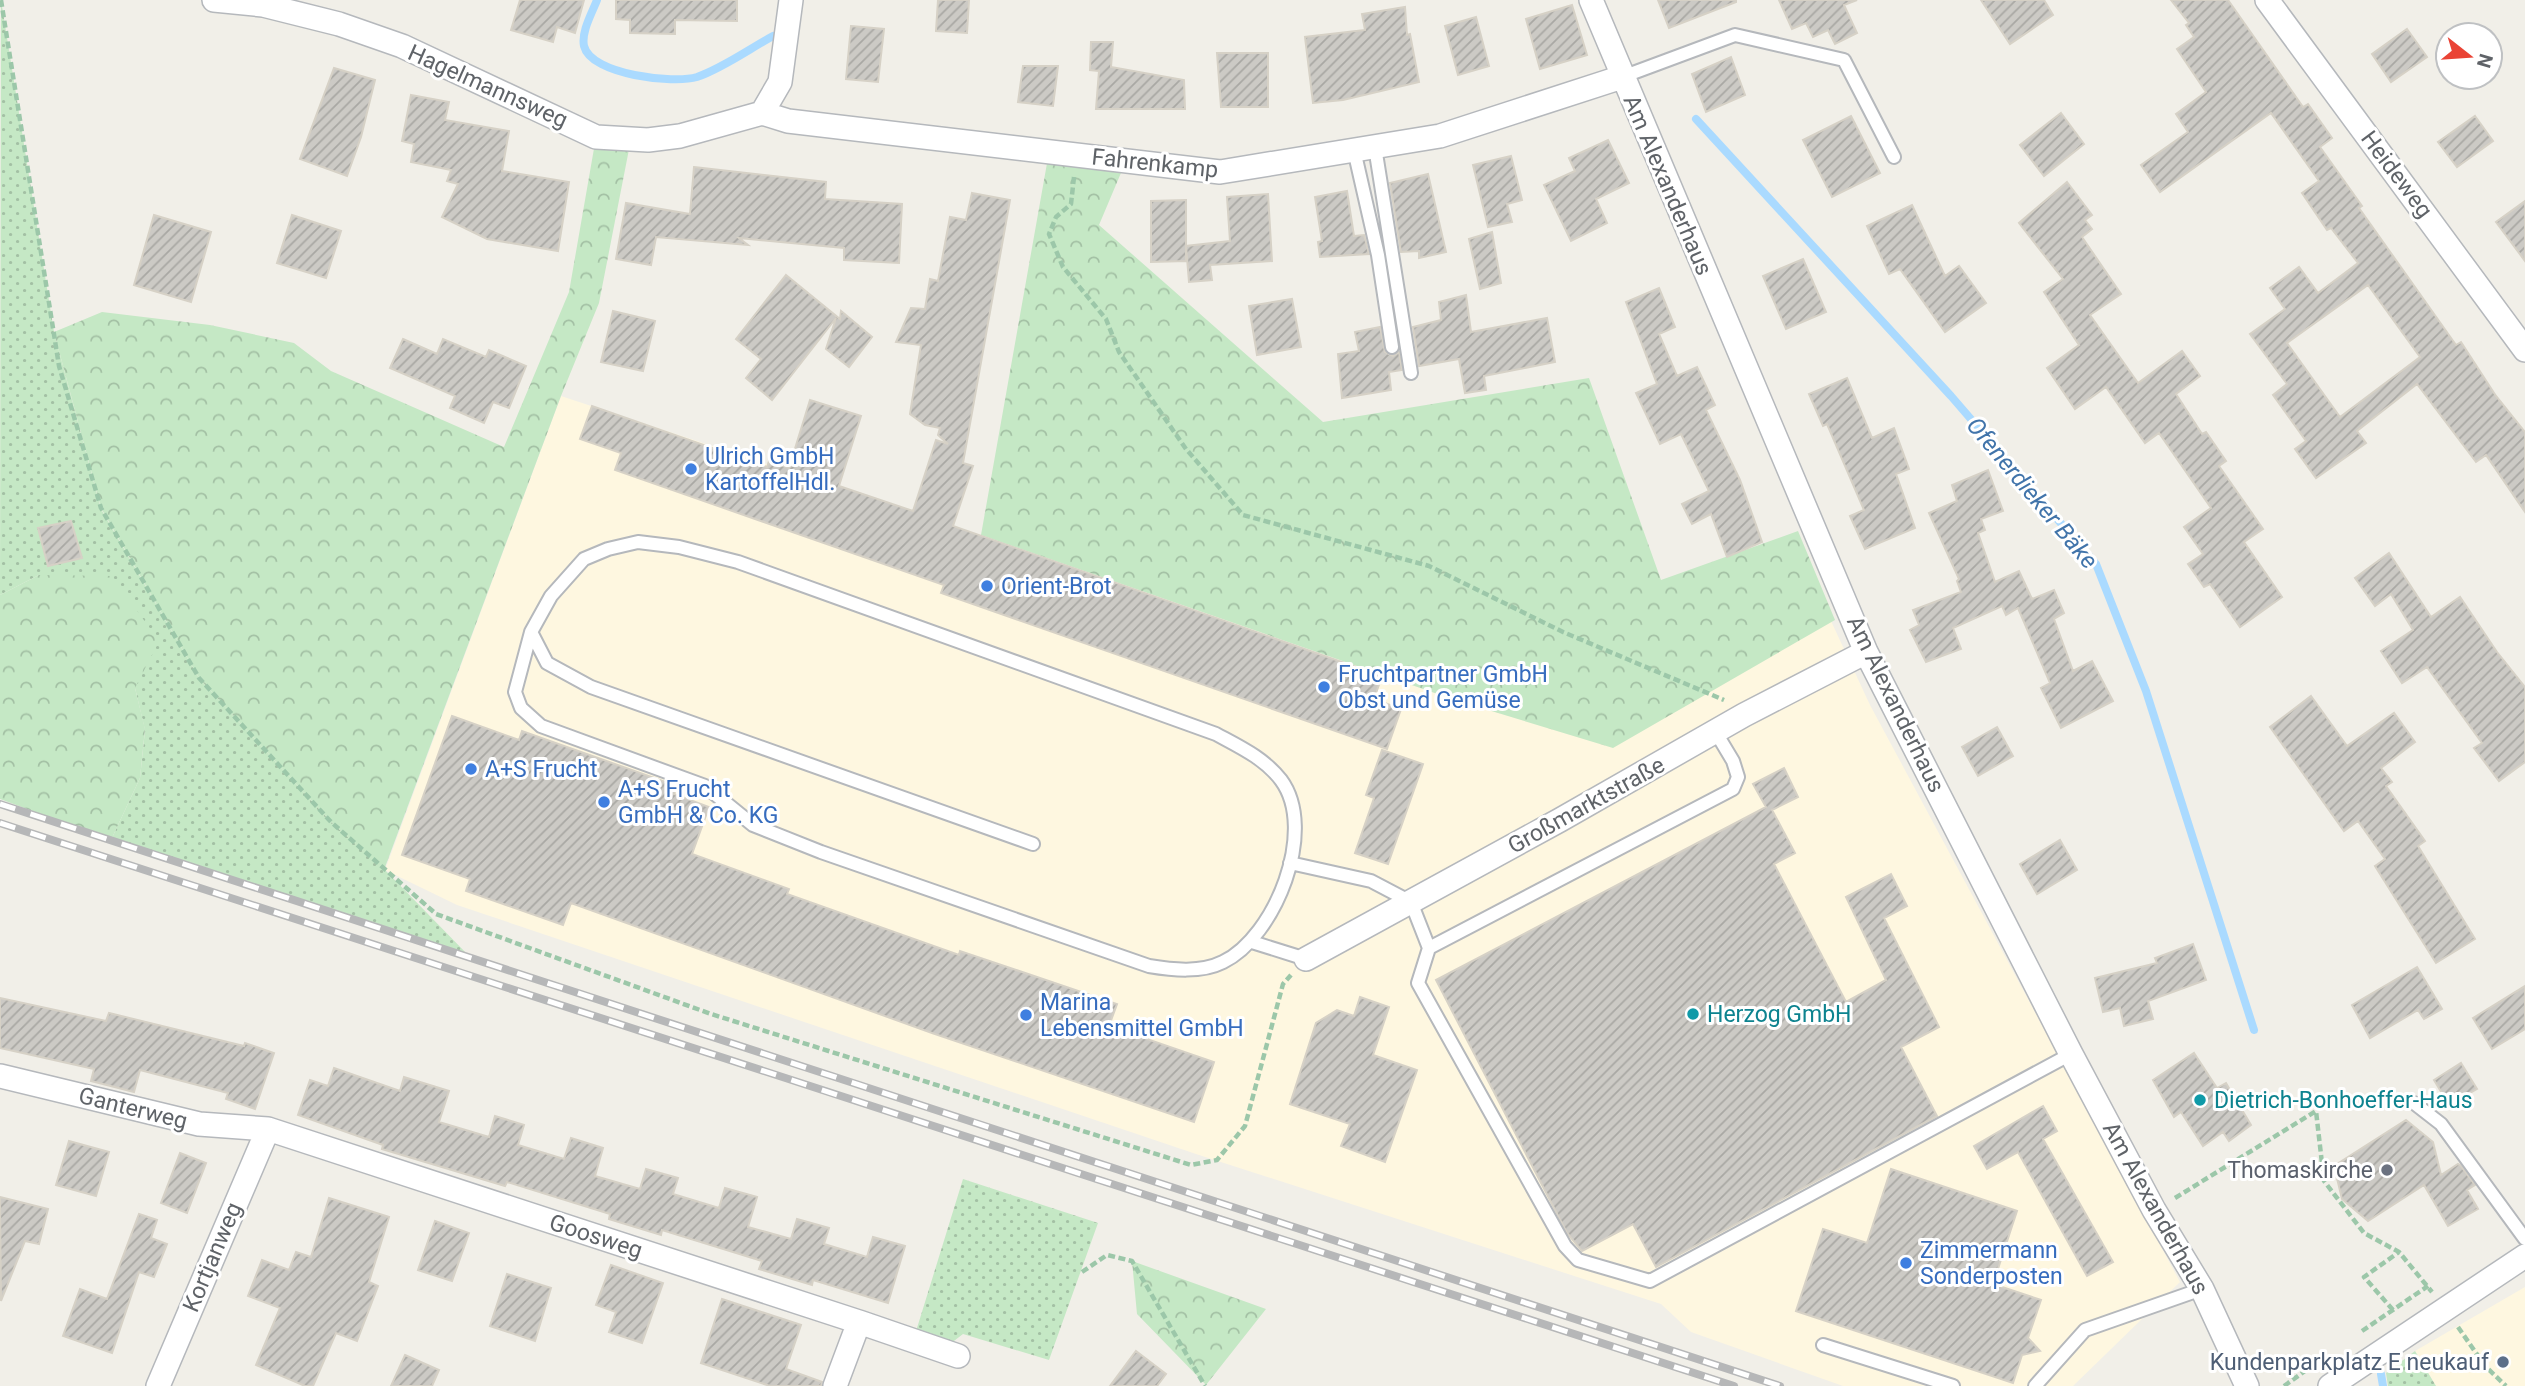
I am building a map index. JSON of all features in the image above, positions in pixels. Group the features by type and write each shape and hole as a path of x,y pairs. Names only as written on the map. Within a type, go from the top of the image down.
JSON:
{"street":[{"name":"Hagelmannsweg","path":"214,0 263,5 339,24 402,46 596,136 648,140 680,136 762,113"},
{"path":"762,113 780,82 790,0"},
{"name":"Am Alexanderhaus","path":"1591,0 1867,652 2071,1054 2154,1210 2202,1289 2247,1386"},
{"name":"Heideweg","path":"2267,0 2525,350"},
{"name":"Fahrenkamp","path":"762,113 788,121 1220,172 1440,136 1622,77"},
{"name":"Großmarktstraße","path":"1306,959 1744,715 1867,652"},
{"name":"Ganterweg","path":"0,1076 199,1124 268,1129"},
{"name":"Goosweg","path":"268,1129 958,1356"},
{"name":"Kortjanweg","path":"159,1386 268,1129"},
{"path":"2330,1386 2444,1307 2525,1256"},
{"path":"835,1386 859,1322"}],"lane":[{"path":"1622,77 1735,35 1844,60 1894,157"},
{"path":"1364,149 1392,347"},
{"path":"1364,149 1411,373"},
{"path":"638,542 679,547 738,562 1216,734 1256,755 1282,782 1296,820 1290,863 1277,906 1252,942 1222,963 1181,971 1149,966 821,852 754,825 705,786 541,726 522,708 515,692 531,632 551,596 583,559 608,549 638,542"},
{"path":"531,632 547,663 591,687 1033,844"},
{"path":"1429,948 1733,789 1738,777 1733,761 1715,731"},
{"path":"1290,863 1371,881 1411,902 1429,948 1418,983 1565,1246 1578,1261 1650,1281 2071,1054"},
{"path":"1252,942 1306,959"},
{"path":"2414,1103 2441,1124 2525,1239"},
{"path":"2035,1386 2085,1330 2202,1289"},
{"path":"1823,1345 1953,1386"}],"path":[{"path":"1,0 59,366 101,509 199,678 331,822 436,914 711,1014 1191,1165 1217,1160 1245,1126 1283,984 1306,959"},
{"path":"1077,155 1071,204 1056,217 1049,234 1063,267 1106,319 1119,352 1186,449 1243,515 1429,566 1563,632 1720,698 1744,715"},
{"path":"2154,1210 2316,1111 2324,1181 2364,1233 2399,1252 2424,1280"},
{"path":"2393,1310 2364,1277 2399,1252"},
{"path":"1082,1272 1107,1255 1132,1261 1205,1386"},
{"path":"2444,1307 2485,1366 2506,1386"}],"shaded area":[{"path":"561,396 981,535 1452,699 1831,621 1870,705 2180,1282 2073,1386 1843,1386 1691,1332 1661,1304 1196,1154 457,905 385,870"},
{"path":"2525,1287 2525,1386 2436,1386 2415,1351"}],"green space":[{"path":"1,0 54,332 101,509 199,678 331,822 385,870 469,956 111,840 140,778 145,730 135,688 39,575 0,595"},
{"path":"596,137 631,139 599,303 561,396 384,870 331,822 199,678 101,508 54,332 102,312 210,325 294,343 331,371 504,447 569,292"},
{"path":"1049,152 1126,161 1099,225 1323,422 1589,378 1661,580 1798,531 1835,620 1613,748 1452,699 981,535"},
{"path":"39,575 112,576 159,641 135,688 145,729 140,778 111,840 0,799 0,595"},
{"path":"963,1179 1098,1223 1049,1360 963,1334 941,1351 913,1341"},
{"path":"1132,1261 1266,1309 1206,1385 1137,1314"},
{"path":"2415,1351 2436,1386 2388,1386 2386,1373"}],"building":[{"path":"520,0 584,0 575,33 557,27 553,42 511,30"},
{"path":"616,0 737,0 737,21 675,20 675,34 630,33 630,20 616,19"},
{"path":"938,0 969,0 967,33 936,31"},
{"path":"1658,0 1736,0 1736,2 1669,28"},
{"path":"1779,0 1857,0 1844,5 1857,33 1835,44 1828,30 1813,37 1806,23 1792,29"},
{"path":"1981,0 2044,0 2053,15 2010,44"},
{"path":"2171,0 2228,0 2303,107 2308,104 2332,138 2320,147 2362,206 2359,208 2456,345 2461,342 2496,396 2525,432 2525,512 2486,455 2476,462 2417,384 2357,431 2366,443 2316,478 2295,449 2306,441 2273,395 2287,384 2250,334 2285,309 2270,288 2299,267 2318,293 2358,263 2331,228 2327,230 2302,193 2319,181 2271,113 2160,192 2141,165 2188,132 2176,114 2206,92 2177,49 2194,37 2186,25 2189,23","holes":["2368,285 2420,357 2340,417 2287,343"]},
{"path":"1572,5 1587,55 1540,69 1526,19"},
{"path":"1405,7 1407,35 1410,34 1419,82 1343,100 1313,103 1305,37 1365,30 1362,14"},
{"path":"1476,17 1489,66 1458,75 1445,26"},
{"path":"851,26 884,29 878,82 846,79"},
{"path":"2407,29 2427,57 2391,82 2372,54"},
{"path":"1091,42 1113,42 1111,67 1184,80 1185,109 1096,109 1099,71 1090,70"},
{"path":"1217,53 1268,53 1268,107 1221,107"},
{"path":"1731,57 1745,95 1706,112 1692,74"},
{"path":"1023,66 1058,66 1053,106 1018,102"},
{"path":"334,68 375,80 361,137 347,176 300,159"},
{"path":"411,95 449,102 445,120 509,131 502,171 569,182 558,251 487,239 442,217 458,184 447,181 451,170 411,162 414,144 402,141"},
{"path":"2061,113 2084,144 2044,176 2020,145"},
{"path":"1851,116 1880,173 1832,197 1803,140"},
{"path":"2475,116 2493,141 2457,167 2438,142"},
{"path":"1608,140 1629,183 1596,199 1607,223 1571,241 1544,185 1575,171 1569,158"},
{"path":"1511,156 1522,200 1507,204 1512,222 1488,227 1473,165"},
{"path":"694,167 826,182 825,199 902,204 899,263 844,260 844,248 739,238 748,245 656,237 651,265 616,259 626,203 690,214"},
{"path":"1428,174 1446,252 1419,258 1419,251 1401,252 1390,183"},
{"path":"2067,182 2092,215 2085,220 2092,229 2082,237 2121,294 2090,315 2138,383 2182,351 2200,376 2176,394 2202,434 2206,432 2226,461 2219,466 2263,529 2244,542 2282,597 2240,627 2210,584 2204,587 2188,564 2203,554 2184,527 2211,508 2159,433 2145,443 2106,387 2075,409 2047,368 2079,345 2044,292 2063,279 2019,223"},
{"path":"1347,191 1354,236 1364,235 1369,254 1320,257 1318,242 1322,241 1315,197"},
{"path":"972,193 1010,200 963,463 973,466 953,526 1382,676 1374,699 1401,709 1387,749 941,593 944,585 615,470 621,453 580,439 592,406 767,467 769,461 789,468 810,400 861,416 839,486 913,511 936,440 948,444 938,435 940,428 925,425 910,414 921,345 896,342 911,308 925,309 930,279 938,281 950,217 966,220"},
{"path":"1268,194 1272,261 1210,265 1212,280 1189,282 1186,246 1230,241 1227,197"},
{"path":"1186,200 1186,261 1151,262 1151,201"},
{"path":"2525,201 2525,261 2496,222"},
{"path":"1912,205 1945,276 1959,266 1986,303 1945,332 1900,269 1889,274 1867,226"},
{"path":"154,215 211,232 191,302 134,285"},
{"path":"292,215 341,231 326,278 277,263"},
{"path":"1492,232 1501,283 1480,289 1469,239"},
{"path":"1803,259 1826,312 1786,329 1763,276"},
{"path":"786,275 840,319 841,311 872,337 849,367 826,349 836,318 772,400 746,378 761,359 736,339"},
{"path":"1659,288 1675,327 1659,334 1677,376 1697,367 1715,405 1706,410 1740,480 1762,542 1727,557 1711,514 1692,524 1682,504 1709,491 1681,434 1660,444 1636,393 1657,384 1626,302"},
{"path":"1466,295 1471,332 1547,318 1555,362 1484,376 1486,390 1465,393 1459,359 1419,366 1413,327 1441,320 1439,302"},
{"path":"1292,299 1301,347 1257,355 1249,306"},
{"path":"613,311 655,321 643,371 601,362"},
{"path":"1380,327 1385,352 1393,356 1399,352 1402,370 1389,372 1391,390 1342,398 1338,354 1359,351 1355,332"},
{"path":"403,339 437,354 443,339 486,357 489,350 526,366 509,408 493,402 484,423 450,408 455,396 390,368"},
{"path":"1847,378 1872,438 1894,428 1909,469 1896,474 1915,528 1865,549 1850,516 1864,510 1827,424 1823,426 1809,394"},
{"path":"1988,470 2003,511 1981,519 1985,530 1978,533 1995,582 2019,571 2032,599 2054,590 2064,613 2054,619 2073,671 2092,661 2113,701 2061,728 2041,688 2050,683 2018,608 2006,615 2002,606 1953,628 1961,649 1926,662 1910,630 1919,625 1913,610 1961,592 1957,581 1959,579 1929,513 1957,501 1952,485"},
{"path":"71,521 82,558 48,566 38,528"},
{"path":"2389,553 2431,617 2460,597 2497,652 2525,687 2525,762 2499,781 2474,748 2482,743 2427,667 2402,683 2381,651 2413,630 2391,594 2375,606 2355,578"},
{"path":"2311,696 2347,746 2394,713 2415,742 2381,768 2392,782 2386,786 2425,841 2418,846 2475,939 2436,963 2375,866 2385,859 2358,821 2344,831 2270,727"},
{"path":"452,716 519,740 522,731 677,786 674,794 709,807 692,854 789,889 787,894 959,955 960,951 1117,1004 1109,1026 1214,1062 1194,1122 932,1033 571,903 563,925 466,891 470,879 402,855"},
{"path":"1997,727 2013,756 1978,776 1962,747"},
{"path":"1382,750 1423,764 1388,864 1355,853 1374,798 1366,795"},
{"name":"Herzog GmbH","path":"1784,768 1798,797 1772,810 1795,853 1774,864 1846,1002 1886,980 1846,897 1891,874 1907,906 1884,918 1939,1027 1901,1047 1937,1116 1656,1267 1633,1224 1582,1251 1567,1233 1436,980 1766,807 1753,784"},
{"path":"2060,840 2077,870 2037,894 2020,864"},
{"path":"2193,944 2206,980 2148,1001 2153,1019 2124,1026 2120,1008 2103,1012 2095,978 2157,963 2155,958"},
{"path":"2417,967 2442,1009 2424,1019 2418,1010 2370,1038 2352,1005"},
{"path":"2525,986 2525,1029 2492,1049 2473,1018"},
{"path":"1360,997 1389,1007 1373,1055 1417,1070 1385,1162 1341,1146 1350,1124 1290,1104 1316,1023 1337,1010 1354,1016"},
{"path":"0,998 106,1021 109,1013 244,1046 245,1043 274,1053 255,1109 226,1099 228,1093 140,1070 134,1092 91,1081 94,1069 0,1048"},
{"name":"Dietrich-Bonhoeffer-Haus","path":"2194,1053 2217,1088 2226,1083 2251,1125 2229,1141 2223,1132 2203,1146 2181,1112 2174,1117 2153,1080"},
{"path":"2461,1063 2477,1089 2449,1105 2434,1080"},
{"path":"334,1068 400,1091 404,1077 449,1091 439,1122 489,1137 495,1116 524,1125 518,1145 564,1159 571,1138 603,1148 595,1176 640,1189 646,1169 678,1178 673,1194 719,1208 725,1188 757,1197 748,1227 791,1239 797,1219 829,1228 824,1244 867,1257 873,1237 905,1246 888,1303 813,1280 812,1285 759,1269 762,1261 662,1230 661,1235 609,1219 610,1214 507,1182 505,1186 382,1149 383,1145 298,1115 310,1080 328,1086"},
{"path":"2043,1106 2057,1131 2043,1139 2113,1262 2087,1276 2018,1152 1987,1169 1974,1146"},
{"name":"Thomaskirche","path":"2406,1120 2433,1142 2441,1175 2460,1165 2475,1185 2467,1190 2478,1209 2448,1226 2424,1185 2368,1221 2342,1199 2334,1166"},
{"path":"69,1141 109,1152 96,1196 56,1185"},
{"path":"180,1153 206,1163 187,1213 161,1203"},
{"name":"Zimmermann Sonderposten","path":"1891,1169 2017,1211 1993,1284 2041,1300 2028,1338 2040,1351 2022,1355 2013,1383 1796,1311 1823,1229 1867,1243"},
{"path":"0,1197 48,1209 39,1244 25,1241 1,1301"},
{"path":"329,1198 389,1217 369,1282 378,1286 357,1341 336,1333 313,1386 305,1386 256,1365 280,1308 248,1296 262,1260 289,1270 296,1252 311,1257"},
{"path":"139,1214 157,1220 151,1238 167,1244 154,1277 139,1272 112,1353 63,1336 80,1289 107,1299"},
{"path":"435,1221 469,1233 452,1281 418,1270"},
{"path":"611,1265 663,1283 642,1343 609,1332 616,1312 596,1305"},
{"path":"507,1274 551,1288 535,1341 490,1326"},
{"path":"722,1299 801,1325 786,1369 822,1382 821,1386 770,1386 701,1363"},
{"path":"1136,1351 1166,1374 1157,1386 1110,1386"},
{"path":"405,1355 439,1370 432,1386 391,1386"}],"waterway":[{"name":"Ofenerdieker Bäke","path":"597,0 585,29 584,46 590,56 601,64 635,75 671,79 697,77 726,64 773,36"},
{"name":"Ofenerdieker Bäke","path":"1696,119 1951,396 2096,564 2146,691 2254,1030"},
{"name":"Ofenerdieker Bäke","path":"2381,1374 2383,1386"}],"railway":[{"path":"0,804 1780,1386"},
{"path":"0,823 1734,1386"}],"place":[{"name":"Ulrich GmbH KartoffelHdl.","path":"691,469"},
{"name":"Orient-Brot","path":"987,586"},
{"name":"Fruchtpartner GmbH Obst und Gemüse","path":"1324,687"},
{"name":"A+S Frucht","path":"471,769"},
{"name":"A+S Frucht GmbH & Co. KG","path":"604,802"},
{"name":"Herzog GmbH","path":"1693,1014"},
{"name":"Marina Lebensmittel GmbH","path":"1026,1015"},
{"name":"Dietrich-Bonhoeffer-Haus","path":"2200,1100"},
{"name":"Thomaskirche","path":"2387,1170"},
{"name":"Zimmermann Sonderposten","path":"1906,1263"},
{"name":"Kundenparkplatz E neukauf","path":"2503,1362"}]}
